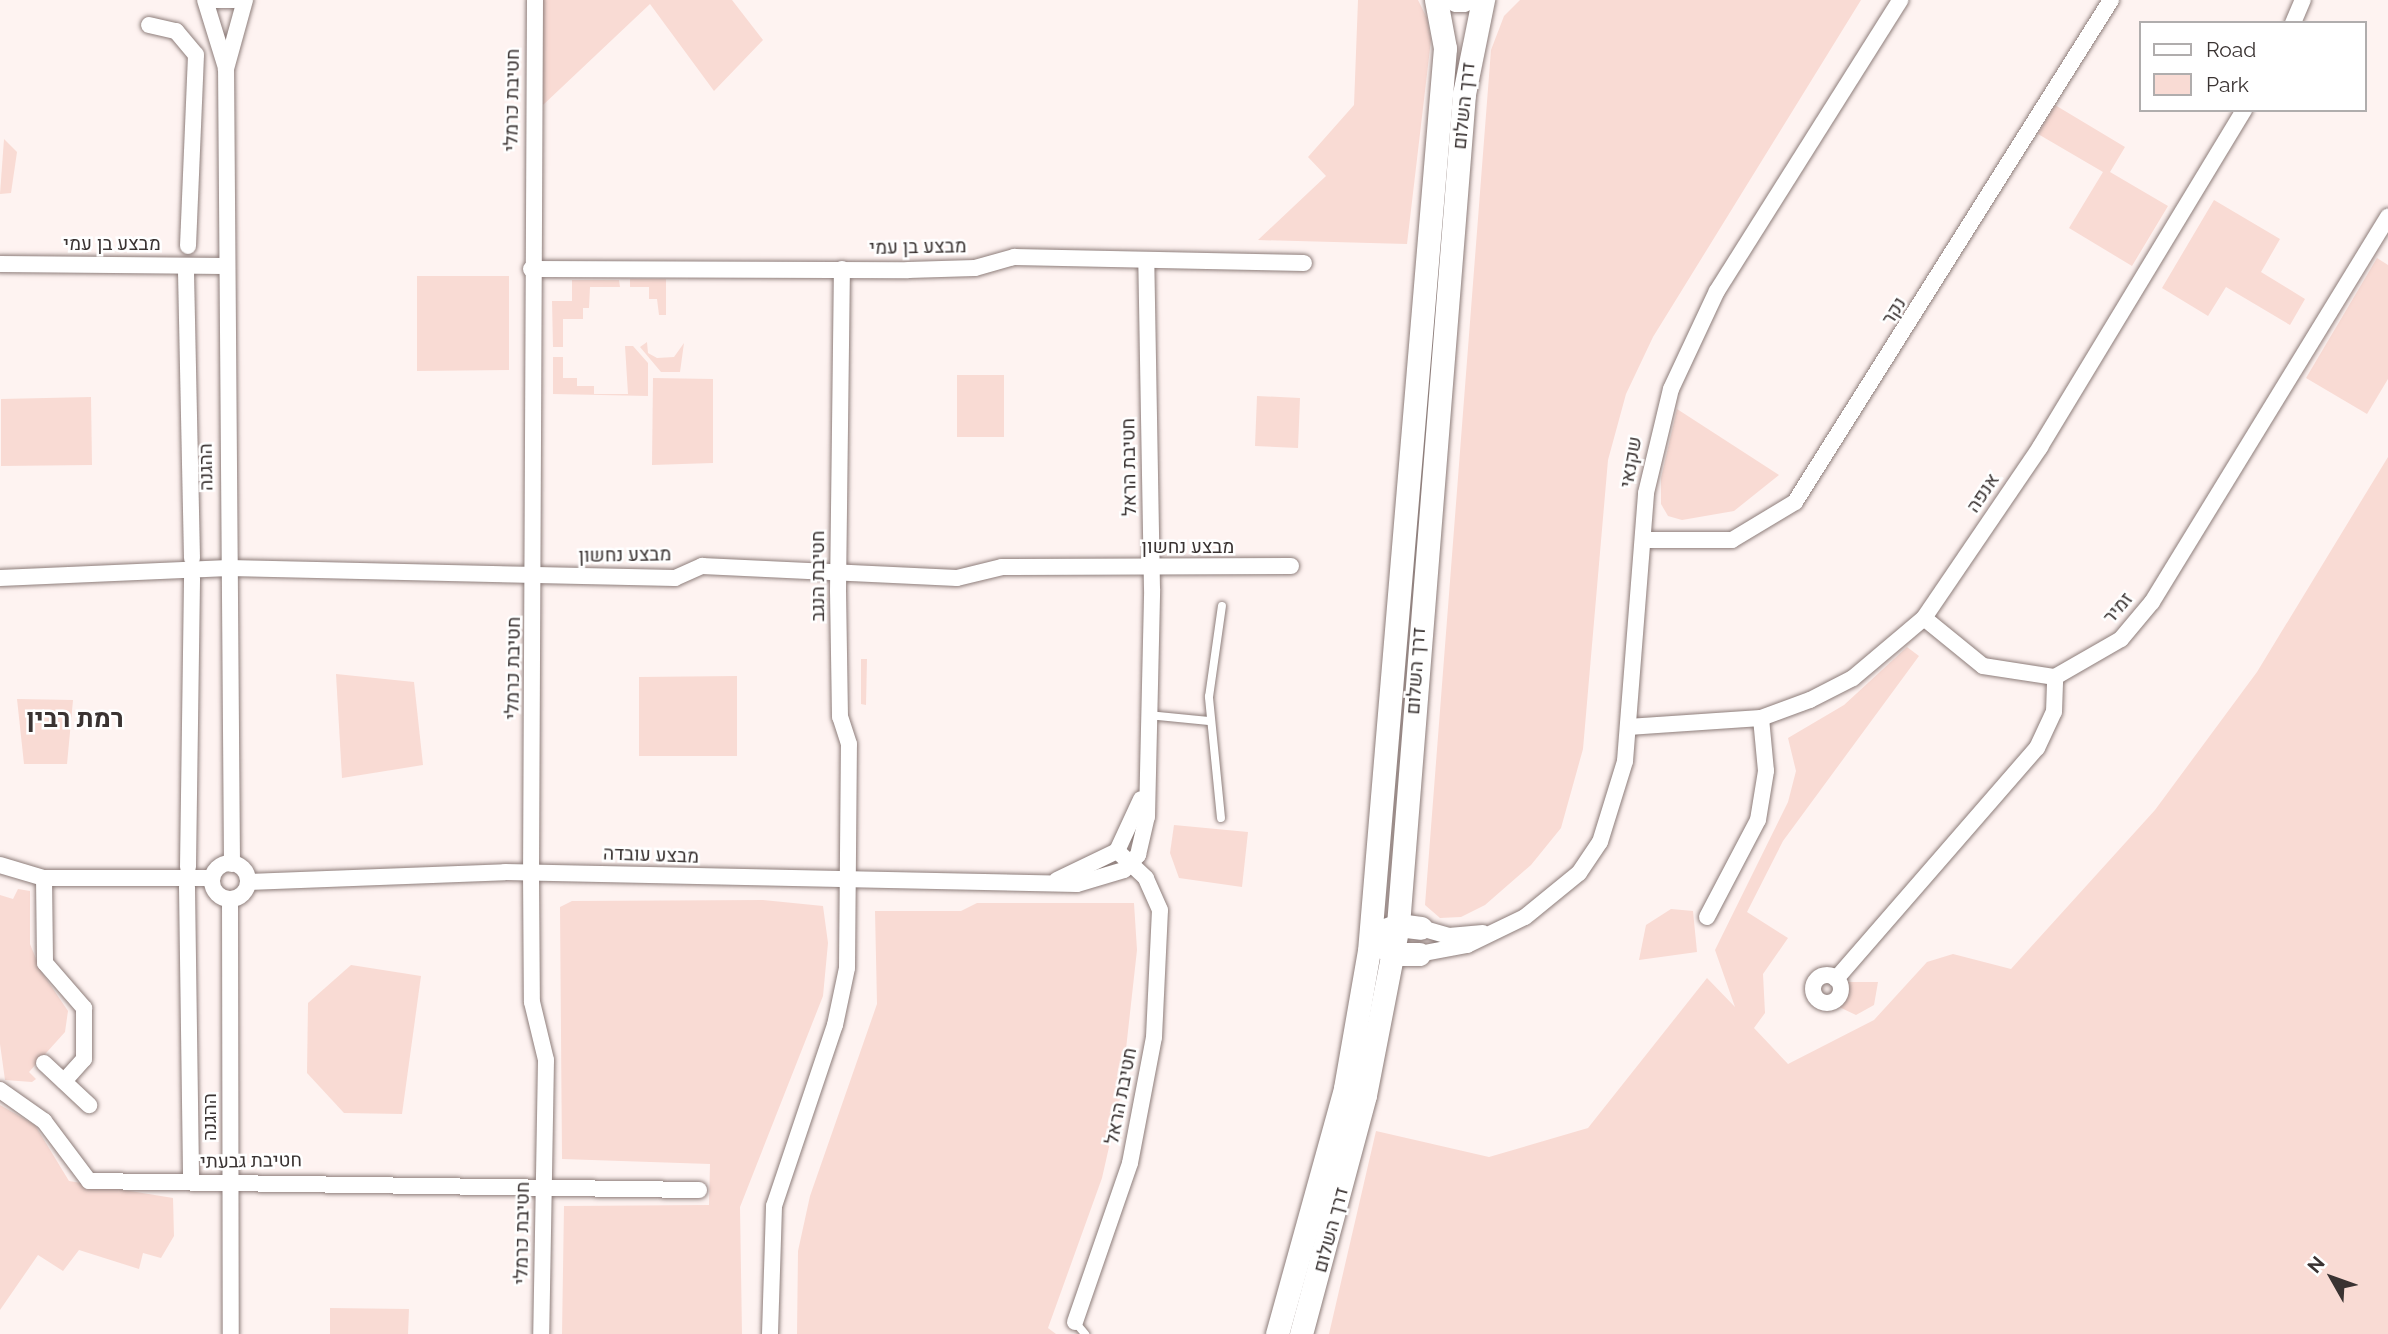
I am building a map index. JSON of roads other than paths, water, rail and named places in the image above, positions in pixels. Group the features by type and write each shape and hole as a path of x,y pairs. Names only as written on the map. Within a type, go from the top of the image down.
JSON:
{"street":[{"name":"ההגנה","path":"205,0 226,69"},
{"path":"215,0 234,0"},
{"name":"ההגנה","path":"232,864 225,266 226,69 245,0"},
{"name":"חטיבת כרמלי","path":"535,0 531,269 534,576 531,873 532,1003 545,1060 541,1334"},
{"name":"דרך השלום","path":"1277,1334 1345,1088 1371,935 1445,48 1436,0"},
{"path":"1455,0 1463,0"},
{"name":"דרך השלום","path":"1301,1334 1362,1107 1392,954 1409,926 1463,107 1483,0"},
{"name":"שקנאי","path":"1419,954 1466,945 1485,933 1525,917 1579,873 1616,805 1628,727 1643,540 1656,440 1692,339 1900,0"},
{"name":"נקר","path":"1643,540 1732,540 1795,502 2112,0"},
{"path":"2294,21 2303,0"},
{"path":"149,25 176,31 196,55 188,246"},
{"name":"אנפה","path":"1628,727 1761,718 1853,678 1924,618 2040,447 2243,112"},
{"name":"זמיר","path":"2055,677 2121,639 2152,602 2388,217"},
{"name":"מבצע בן עמי","path":"531,269 975,268 1014,257 1304,263"},
{"name":"חטיבת הראל","path":"1132,863 1145,832 1148,715 1151,569 1146,261"},
{"name":"מבצע בן עמי","path":"0,264 225,266"},
{"name":"חטיבת הנגב","path":"770,1334 774,1206 835,1025 847,968 849,744 840,717 838,573 842,269"},
{"path":"186,272 192,558"},
{"name":"מבצע נחשון","path":"0,578 229,568 676,578 702,566 957,578 1002,567 1151,569 1291,566"},
{"path":"188,867 192,578"},
{"path":"1836,979 2037,748 2054,712 2055,677 1983,666 1924,618"},
{"path":"1707,916 1758,820 1766,771 1761,718"},
{"name":"חטיבת הראל","path":"1080,1328 1130,1163 1154,1037 1161,916 1150,882 1117,852 1134,823 1145,776"},
{"name":"מבצע עובדה","path":"1053,881 1117,852"},
{"name":"מבצע עובדה","path":"248,882 531,873 849,881 1097,882 1132,863"},
{"path":"0,865 44,878 212,878 232,864 244,870 248,882 244,893 230,899 218,894 212,878"},
{"path":"44,878 46,963 84,1008 84,1059 64,1081"},
{"path":"187,887 191,1175"},
{"name":"ההגנה","path":"230,899 231,1334"},
{"path":"1371,935 1409,926"},
{"name":"שקנאי","path":"1409,926 1449,936 1485,933"},
{"path":"1371,935 1392,954 1419,954"},
{"path":"44,1063 89,1105"},
{"name":"חטיבת גבעתי","path":"0,1090 44,1121 85,1180 544,1191 699,1190"}],"lane":[{"path":"1221,818 1209,720 1222,606"},
{"path":"1148,715 1209,720"}],"district":[{"name":"רמת רבין","path":"75,719"}]}
